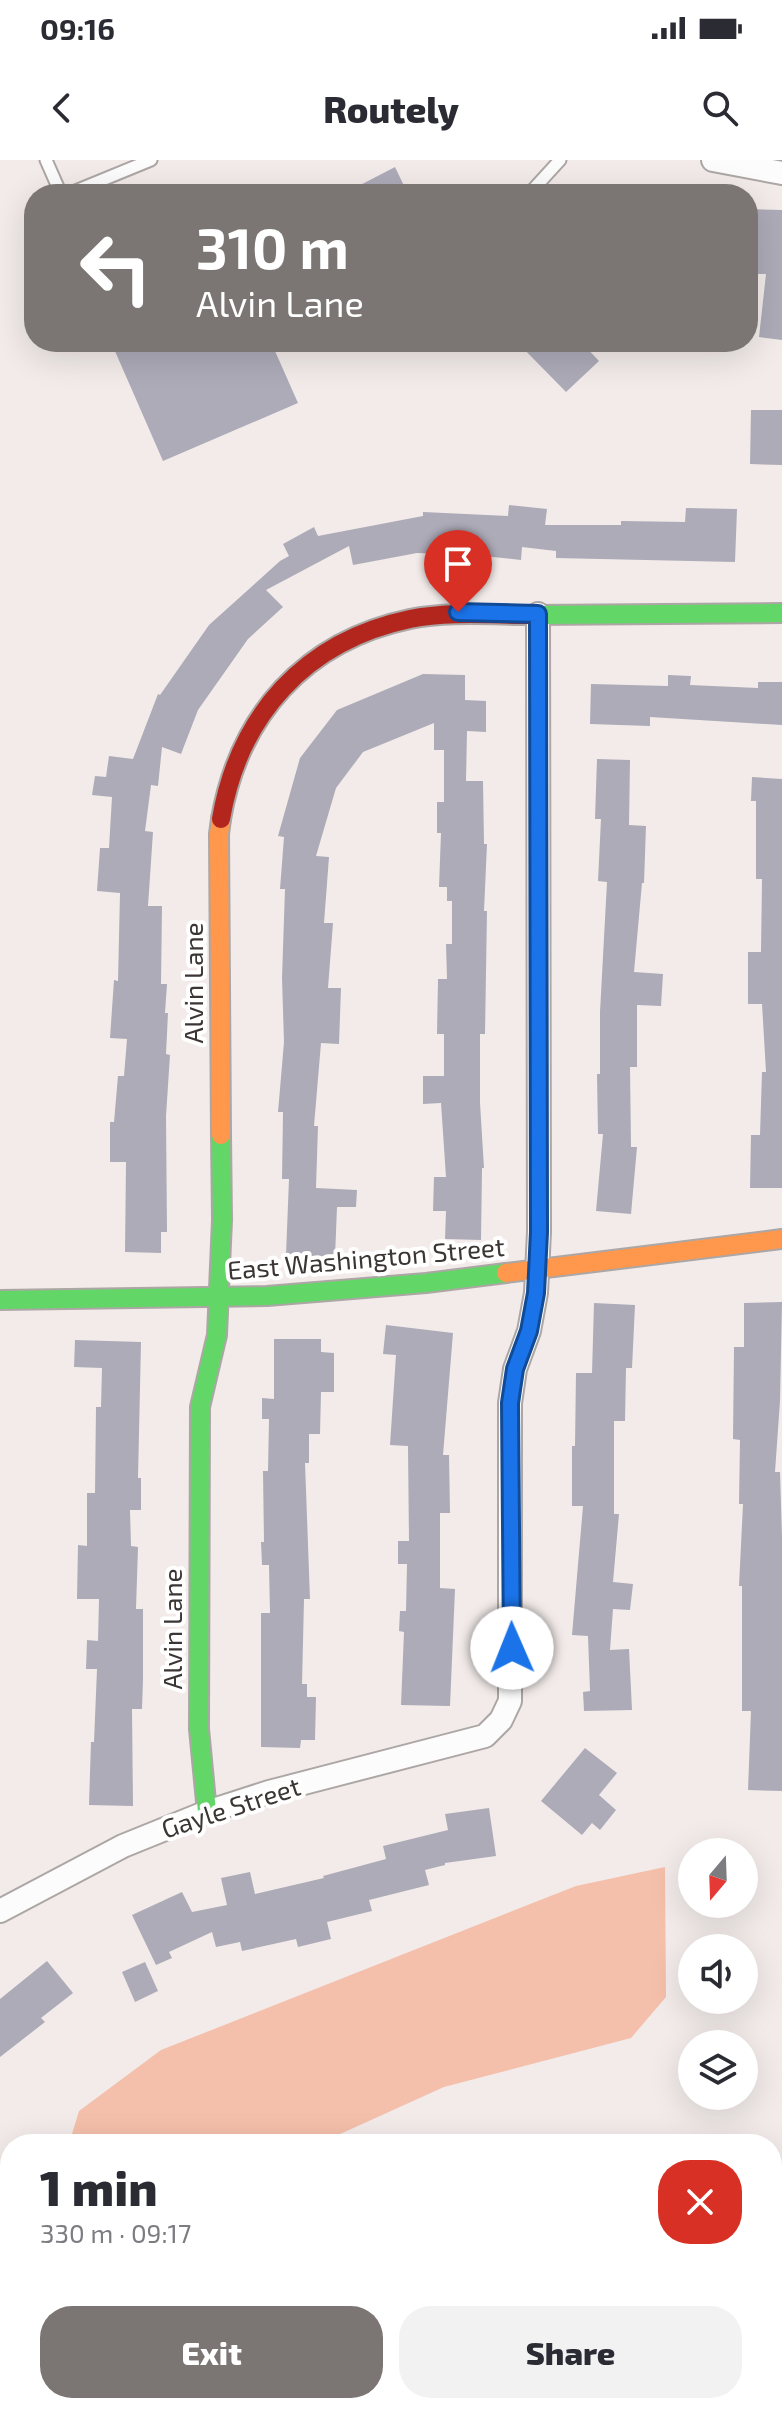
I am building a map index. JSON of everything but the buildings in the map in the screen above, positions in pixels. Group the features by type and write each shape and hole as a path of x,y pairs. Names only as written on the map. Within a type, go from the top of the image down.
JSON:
{"street":[{"path":"713,160 782,173"},
{"name":"Alvin Lane","path":"207,1812 199,1729 200,1407 217,1335 222,1220 219,834 226,791 240,750 262,712 281,690 314,660 371,628 436,613 782,613"},
{"path":"538,614 538,1270"},
{"name":"East Washington Street","path":"0,1300 219,1297 426,1283 782,1239"},
{"name":"Gayle Street","path":"0,1911 123,1846 207,1812 269,1792 476,1740 485,1736 501,1720 510,1701 510,1403 515,1369 529,1331 538,1270"}],"lane":[{"path":"46,160 57,184"},
{"path":"92,184 151,160"},
{"path":"538,184 560,160"}],"shaded area":[{"path":"665,1867 666,1997 631,2038 444,2087 340,2134 72,2134 79,2111 161,2050 576,1886"}],"traffic: fast":[{"path":"532,615 782,613"},
{"path":"207,1812 199,1729 200,1407 217,1335 222,1220 221,1135"},
{"path":"0,1300 267,1296 506,1273"}],"traffic: slow":[{"path":"221,819 221,1135"},
{"path":"506,1273 782,1239"}],"traffic: jam":[{"path":"221,819 230,781 243,747 261,716 283,688 309,665 339,645 372,630 410,619 455,614 532,615"}],"route":[{"path":"458,612 538,614 539,1232 536,1293 529,1331 515,1369 510,1403 512,1648"}]}
